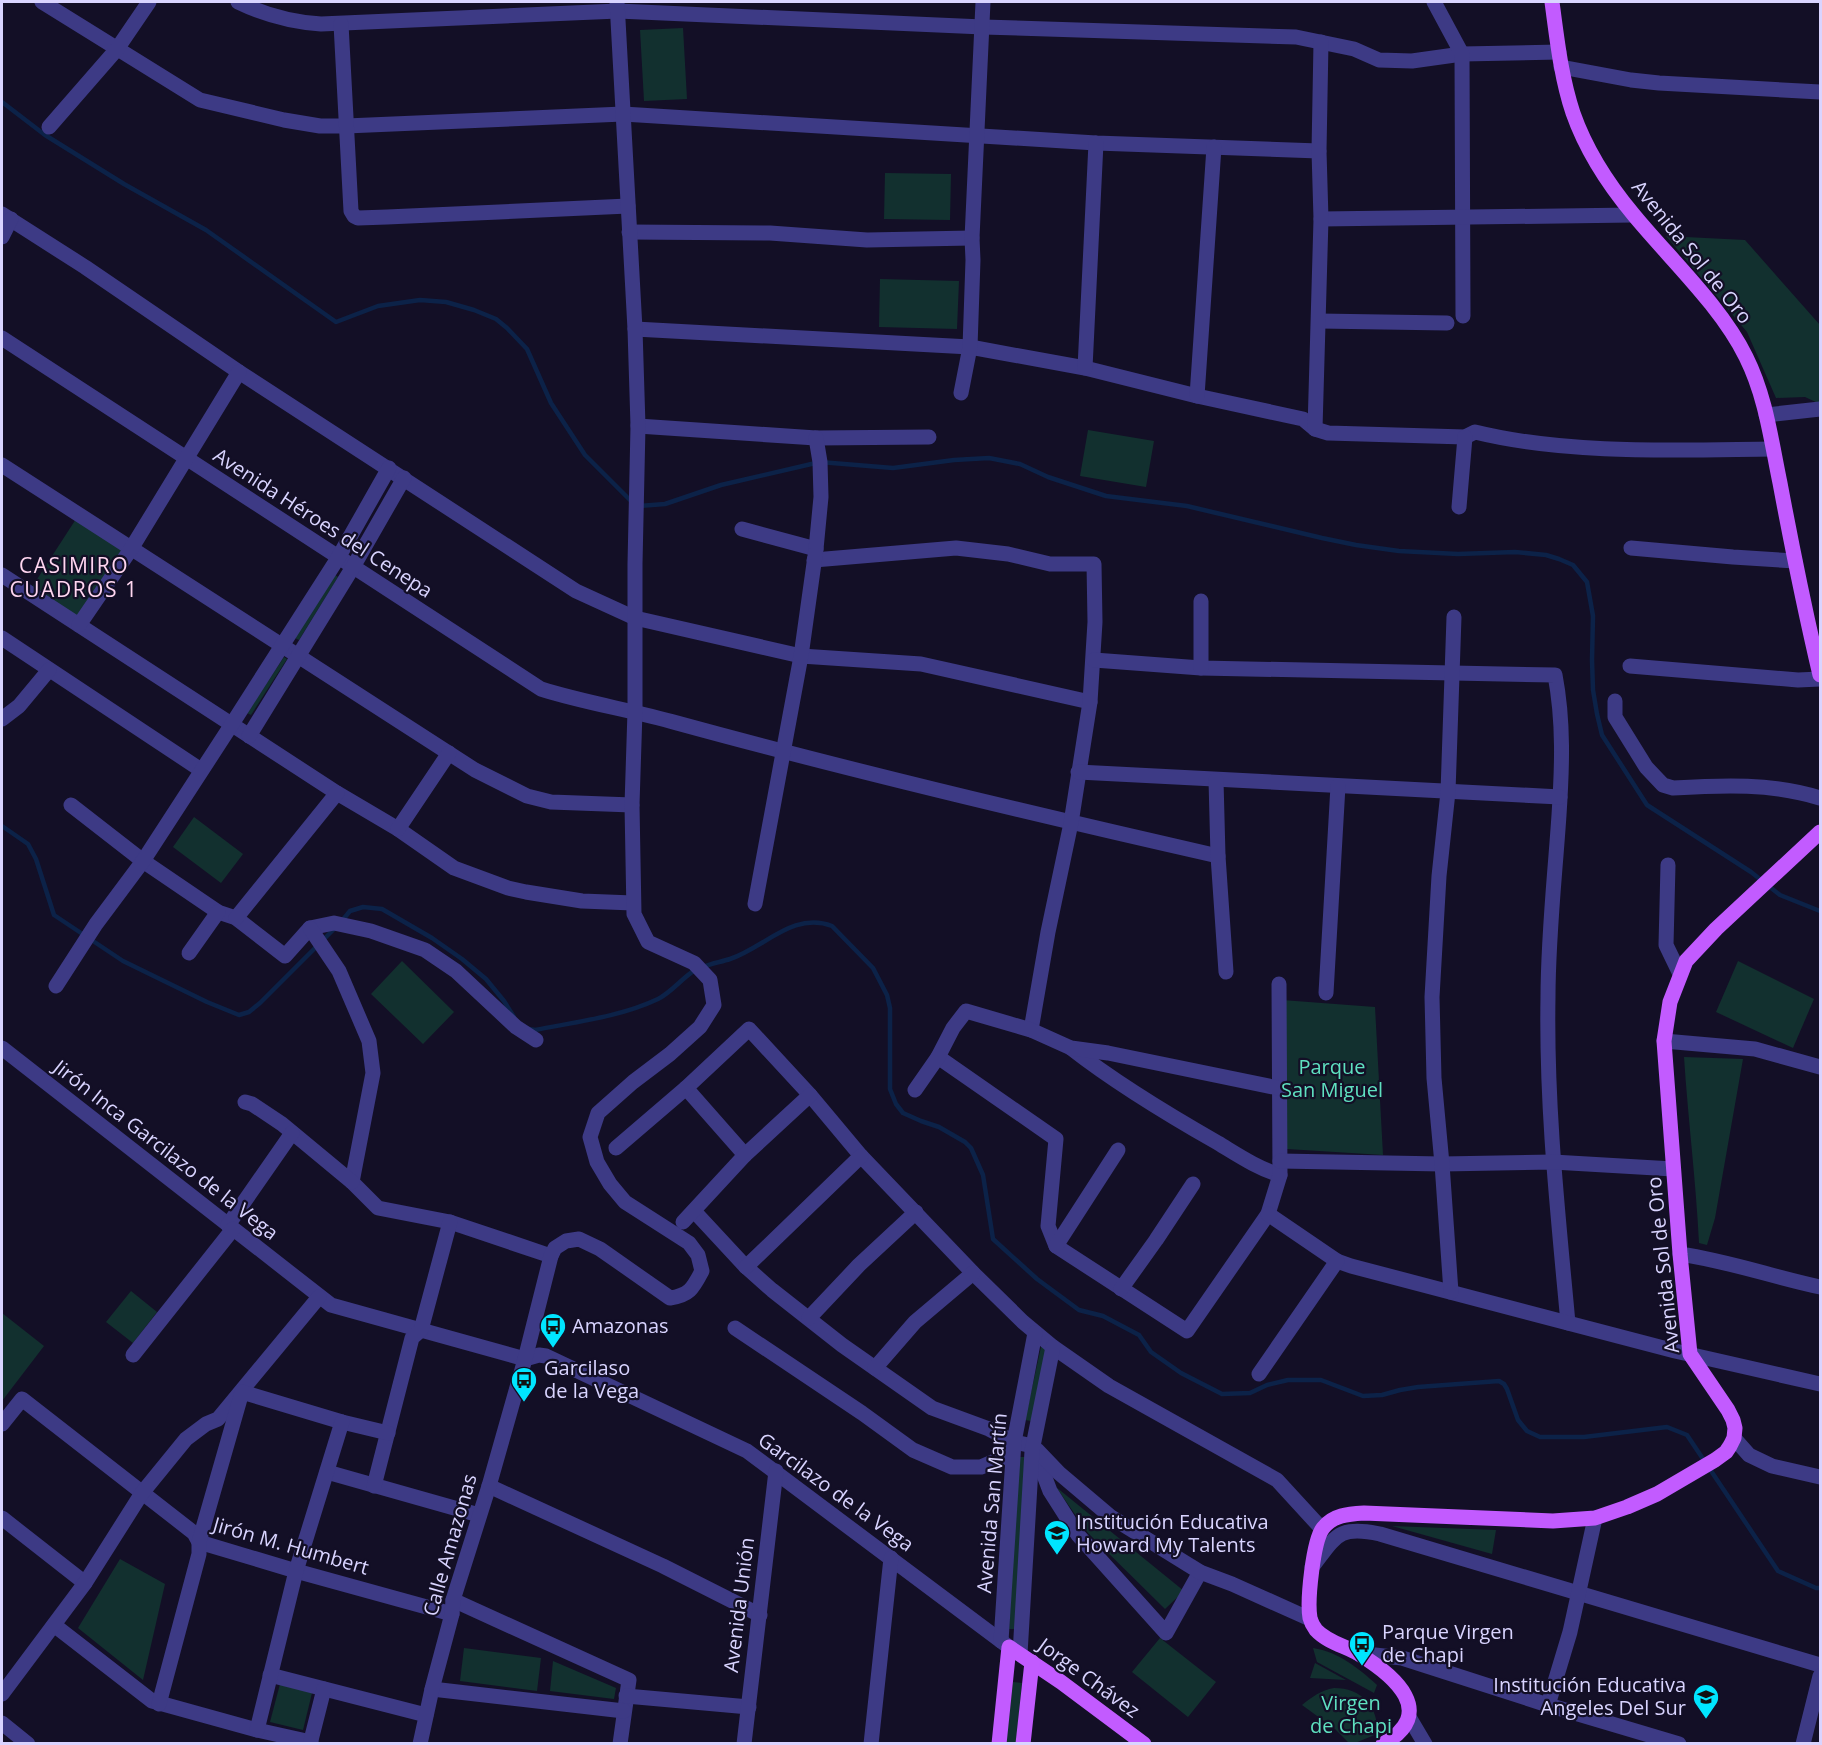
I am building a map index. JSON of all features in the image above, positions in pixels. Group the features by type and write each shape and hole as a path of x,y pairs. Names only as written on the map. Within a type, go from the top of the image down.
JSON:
{"main road":[{"name":"Avenida Sol de Oro","path":"1551,2 1560,60 1573,113 1584,139 1615,191 1633,215 1733,334 1754,374 1766,415 1795,561 1821,675"},
{"name":"Avenida Sol de Oro","path":"1734,1438 1735,1428 1728,1410 1690,1354 1664,1041 1670,1002 1686,961 1716,929 1821,832"},
{"path":"1383,1743 1399,1733 1409,1717 1409,1702 1402,1690 1374,1664 1323,1637 1313,1627 1310,1619 1312,1567 1317,1539 1322,1529 1331,1520 1341,1515 1364,1513 1553,1521 1595,1518 1627,1508 1657,1494 1726,1452 1734,1438"},
{"name":"Avenida San Martín","path":"999,1743 1015,1651"},
{"name":"Avenida San Martín","path":"1015,1651 1023,1743"},
{"name":"Jorge Chávez","path":"1015,1651 1144,1743"}],"street":[{"path":"42,2 200,100 320,126 623,114 1096,143 1319,151"},
{"path":"49,128 117,49 148,2"},
{"path":"238,2 297,22 341,24 617,6 983,27 1296,37 1354,48 1379,60 1412,61 1462,54 1560,60 1650,82 1821,92"},
{"path":"961,393 970,347 974,260 972,238 983,2"},
{"path":"1434,2 1462,54 1463,316"},
{"path":"245,1102 252,1104 282,1124 352,1182 378,1208 450,1222 553,1252 566,1240 579,1239 600,1250 670,1298 684,1296 694,1287 702,1271 698,1256 689,1243 625,1202 610,1184 597,1162 590,1137 598,1113 700,1027 714,1005 710,980 694,963 648,942 633,909 632,805 638,426 635,328 617,6"},
{"path":"341,24 351,211 354,216 358,218 628,206"},
{"path":"1315,429 1321,219 1319,151 1321,42"},
{"path":"1084,368 1096,143"},
{"path":"1197,396 1214,147"},
{"path":"1321,219 1633,215"},
{"path":"2,237 6,217 576,591 635,618 801,656 921,664 1090,702"},
{"path":"629,232 770,233 867,240 972,238"},
{"path":"1319,321 1447,323"},
{"path":"635,328 970,347 1084,368 1303,419 1315,429 1328,433 1466,437 1475,432 1545,445 1658,451 1773,449"},
{"name":"Avenida Héroes del Cenepa","path":"2,338 540,689 561,696 635,711 783,752 1071,823 1218,856"},
{"path":"79,625 131,549 239,372"},
{"path":"1766,415 1821,409"},
{"path":"638,426 816,438 929,437"},
{"path":"1459,507 1466,437"},
{"path":"754,904 801,656 815,554 821,497 820,462 816,438"},
{"path":"2,465 475,770 527,796 551,802 632,805"},
{"path":"59,981 96,924 143,861 232,724 338,558 389,468"},
{"path":"249,736 353,567 404,478"},
{"path":"742,529 815,554 956,548 1008,554 1050,564 1094,564 1094,660 1090,702 1071,823 1048,932 1031,1030"},
{"path":"1631,548 1795,561"},
{"path":"2,575 337,793 398,829 454,868 508,888 633,909"},
{"path":"1201,601 1201,668"},
{"path":"1451,1292 1434,1078 1432,997 1439,876 1448,792 1454,617"},
{"path":"2,638 201,770"},
{"path":"1094,660 1201,668 1555,675 1562,735 1548,995 1548,1082 1568,1323"},
{"path":"1630,666 1821,680"},
{"path":"2,719 19,706 49,670"},
{"path":"1615,700 1615,717 1646,767 1664,785 1673,788 1761,786 1821,798"},
{"path":"398,829 449,753"},
{"path":"1078,772 1560,797"},
{"path":"1216,780 1218,856 1226,972"},
{"path":"1326,993 1338,786"},
{"path":"236,918 337,793"},
{"path":"71,805 143,861 218,912 236,918 285,956 314,934 334,923 371,931 425,950 456,971 516,1027 536,1040"},
{"path":"1668,865 1666,945 1680,974"},
{"path":"189,953 218,912"},
{"path":"314,934 339,970 369,1041 373,1073 352,1182"},
{"path":"938,1058 1056,1139 1048,1226 1056,1246 1187,1331 1268,1214 1280,1168 1279,984"},
{"path":"915,1090 938,1058 953,1028 966,1011 1031,1030 1071,1048 1101,1072 1264,1170 1553,1162 1673,1168"},
{"path":"616,1148 686,1088 749,1029 810,1095 861,1156 973,1273 1035,1333 1109,1386 1277,1480 1322,1529"},
{"path":"1664,1041 1755,1050 1821,1067"},
{"name":"Jirón Inca Garcilazo de la Vega","path":"2,1048 319,1297 331,1305 421,1330"},
{"path":"1071,1048 1108,1053 1278,1088"},
{"path":"686,1088 745,1155"},
{"path":"810,1095 745,1155 688,1216 772,1290 842,1345 933,1408 989,1429 1014,1442 1033,1446 1059,1473 1111,1517 1200,1572 1310,1619"},
{"path":"133,1355 230,1227 292,1133"},
{"path":"1056,1246 1118,1150"},
{"path":"746,1267 861,1156"},
{"path":"1121,1288 1193,1184"},
{"path":"809,1318 859,1265 916,1212"},
{"path":"1268,1214 1336,1261 1351,1266 1690,1354 1821,1384"},
{"path":"374,1486 412,1338 421,1330 450,1222"},
{"name":"Calle Amazonas","path":"420,1743 452,1607 489,1486 553,1252"},
{"path":"1680,1254 1712,1258 1821,1287"},
{"path":"1259,1374 1336,1261"},
{"path":"875,1368 915,1322 973,1273"},
{"path":"2,1694 85,1583 142,1493 186,1439 218,1419 319,1297"},
{"path":"735,1328 913,1450 952,1467 981,1467 1002,1458 1014,1442"},
{"name":"Garcilazo de la Vega","path":"421,1330 525,1359 539,1355 546,1356 747,1451 1015,1651"},
{"name":"Avenida San Martín","path":"1015,1651 1014,1442 1035,1333"},
{"name":"Avenida San Martín","path":"1015,1651 1033,1446 1053,1347"},
{"path":"242,1392 342,1422 388,1433"},
{"path":"159,1704 200,1554 199,1542 242,1392"},
{"name":"Jirón M. Humbert","path":"2,1424 22,1399 194,1533 199,1542 296,1571 452,1607 629,1680 625,1704"},
{"path":"257,1730 296,1571 342,1422"},
{"path":"1734,1438 1749,1455 1772,1466 1821,1477"},
{"path":"1033,1446 1050,1491 1078,1535 1166,1633 1200,1572"},
{"name":"Avenida Unión","path":"744,1743 776,1471"},
{"path":"327,1472 479,1515"},
{"path":"489,1486 663,1566 760,1615"},
{"path":"2,1518 85,1583"},
{"path":"1548,1705 1570,1632 1595,1518"},
{"path":"1312,1567 1338,1535 1347,1531 1364,1531 1821,1665"},
{"path":"871,1743 891,1558"},
{"path":"54,1625 152,1701 310,1743 324,1689"},
{"path":"1357,1653 1402,1658 1548,1705 1679,1743"},
{"path":"270,1674 426,1715"},
{"path":"1803,1743 1821,1676"},
{"path":"432,1689 625,1704 749,1707"},
{"path":"620,1743 625,1704"},
{"path":"1409,1717 1425,1743"},
{"path":"2,1723 28,1743"}],"green space":[{"path":"683,28 687,99 644,101 640,30"},
{"path":"885,173 951,174 950,220 884,219"},
{"path":"1666,236 1745,240 1820,325 1820,404 1805,397 1776,398 1747,332"},
{"path":"880,279 959,281 957,329 879,327"},
{"path":"1088,430 1154,441 1146,487 1080,476"},
{"path":"76,519 123,550 79,618 32,587"},
{"path":"335,575 338,577 299,640 295,638"},
{"path":"284,657 287,659 251,715 247,713"},
{"path":"194,817 243,854 221,883 173,847"},
{"path":"402,961 454,1012 423,1044 371,994"},
{"path":"1738,961 1814,999 1793,1048 1716,1012"},
{"name":"Parque San Miguel","path":"1282,1000 1375,1007 1383,1155 1287,1149"},
{"path":"1684,1057 1743,1059 1715,1218 1707,1245 1699,1243"},
{"path":"131,1291 157,1312 133,1343 106,1322"},
{"path":"2,1313 44,1346 2,1401"},
{"path":"1041,1347 1047,1348 1031,1421 1025,1420"},
{"path":"1019,1457 1025,1457 1016,1629 1009,1629"},
{"path":"1056,1487 1184,1591 1165,1609 1088,1533"},
{"path":"1392,1526 1496,1530 1492,1554"},
{"path":"120,1559 165,1584 143,1680 78,1628"},
{"path":"1160,1638 1216,1682 1188,1717 1132,1672"},
{"path":"464,1648 541,1658 537,1691 460,1681"},
{"path":"1313,1648 1340,1657 1355,1667 1377,1685 1374,1693 1317,1662"},
{"path":"553,1661 616,1688 614,1699 550,1691"},
{"path":"1315,1663 1346,1680 1310,1678"},
{"path":"1013,1682 1022,1683 1016,1743 1006,1744"},
{"path":"280,1684 312,1693 303,1730 270,1722"},
{"name":"Virgen de Chapi","path":"1334,1688 1352,1691 1366,1700 1375,1715 1377,1734 1355,1743 1349,1743 1335,1729 1302,1705 1321,1692"}],"waterway":[{"path":"2,102 45,135 124,184 206,230 336,322 378,306 420,300 446,302 496,319 527,349 551,403 585,455 632,502"},
{"path":"639,506 665,504 721,485 820,462 893,468 989,458 1020,464 1048,477 1106,496 1187,506 1356,545 1399,551 1458,554 1515,552 1546,555 1559,559 1573,565 1587,582 1593,616 1593,690 1602,735 1647,805 1751,872 1780,895 1820,911"},
{"path":"2,826 28,844 36,859 54,915 123,961 239,1015 249,1012 260,1003 335,928"},
{"path":"341,922 350,911 363,907 382,909 432,938 462,959 486,979 514,1017"},
{"path":"703,967 743,954 779,933 804,923 832,926 873,968 887,995 890,1008 890,1089 896,1104 903,1113 939,1127 971,1148 983,1175 993,1239 1037,1279 1079,1310 1103,1316 1139,1335 1151,1352 1181,1373 1222,1394 1250,1393 1267,1385 1288,1380 1321,1380 1363,1396 1382,1395 1418,1387 1499,1381 1507,1389 1518,1420 1527,1431 1540,1437 1584,1437 1667,1427 1687,1435 1778,1571 1820,1588"},
{"path":"529,1029 535,1030 597,1018 643,1005 663,996 695,970"}],"place":[{"name":"Amazonas","path":"553,1349"},
{"name":"Garcilaso de la Vega","path":"524,1403"},
{"name":"Institución Educativa Howard My Talents","path":"1057,1556"},
{"name":"Parque Virgen de Chapi","path":"1362,1667"},
{"name":"Institución Educativa Angeles Del Sur","path":"1706,1720"}],"district":[{"name":"CASIMIRO CUADROS 1","path":"74,578"}]}
